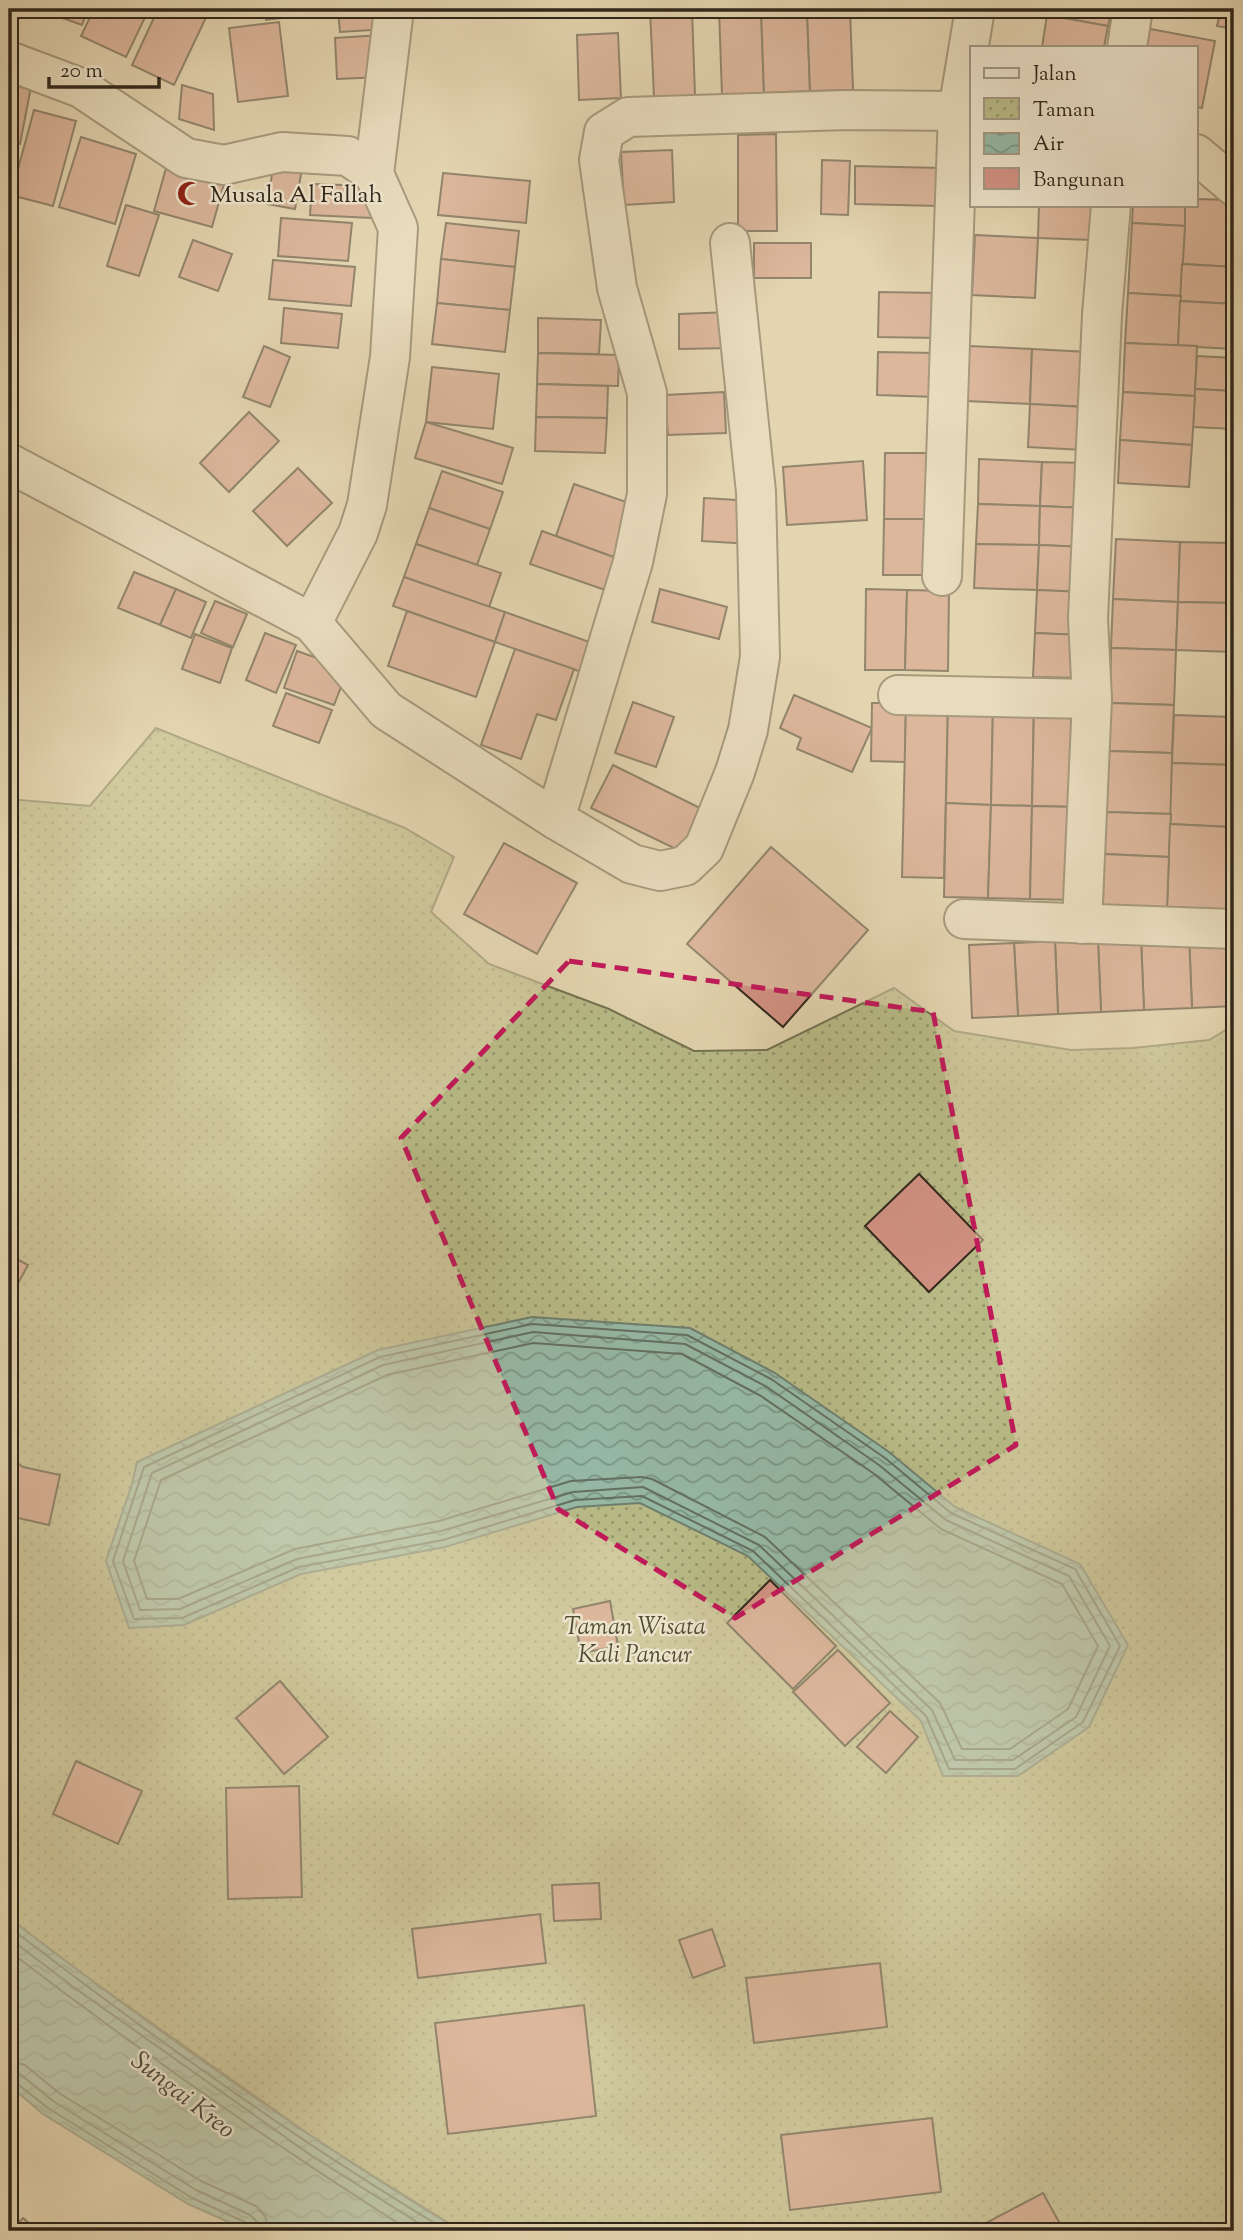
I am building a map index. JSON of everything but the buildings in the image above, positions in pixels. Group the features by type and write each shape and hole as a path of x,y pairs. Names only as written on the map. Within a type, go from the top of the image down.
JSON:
{"street":[{"path":"312,623 358,533 366,505 390,358 398,228 374,174 394,9"},
{"path":"942,576 958,111 975,9"},
{"path":"1127,46 1133,9"},
{"path":"9,61 81,88 186,158 224,165 282,152 348,156 374,174"},
{"path":"555,819 634,562 647,494 647,393 617,288 599,160 604,132 628,117 847,110 958,111"},
{"path":"1198,156 1234,186"},
{"path":"1082,924 1092,699 1088,618 1102,315 1111,206"},
{"path":"9,463 312,623 386,710 555,819 632,864 660,871 685,866 704,848 735,772 748,730 760,657 756,492 730,243"},
{"path":"898,695 1092,699"},
{"path":"964,919 1234,929"}],"highlighted area":[{"path":"569,961 933,1012 1016,1445 735,1618 558,1509 401,1138"}],"green space":[{"name":"Taman Wisata Kali Pancur","path":"156,728 405,828 454,857 431,912 489,964 609,1009 694,1051 767,1050 894,988 954,1031 1071,1050 1133,1048 1209,1040 1234,1025 1234,2231 461,2231 321,2143 81,1973 9,1918 9,799 90,806"}],"water":[{"path":"532,1317 690,1328 775,1373 889,1452 955,1507 1080,1564 1128,1645 1089,1727 1018,1776 943,1776 921,1721 748,1556 640,1503 577,1507 445,1547 301,1574 184,1625 129,1628 106,1561 137,1462 378,1350"},
{"name":"Sungai Kreo","path":"9,1918 230,2081 461,2231 249,2231 188,2204 43,2114 9,2085"}],"place":[{"name":"Musala Al Fallah","path":"190,194"}]}
